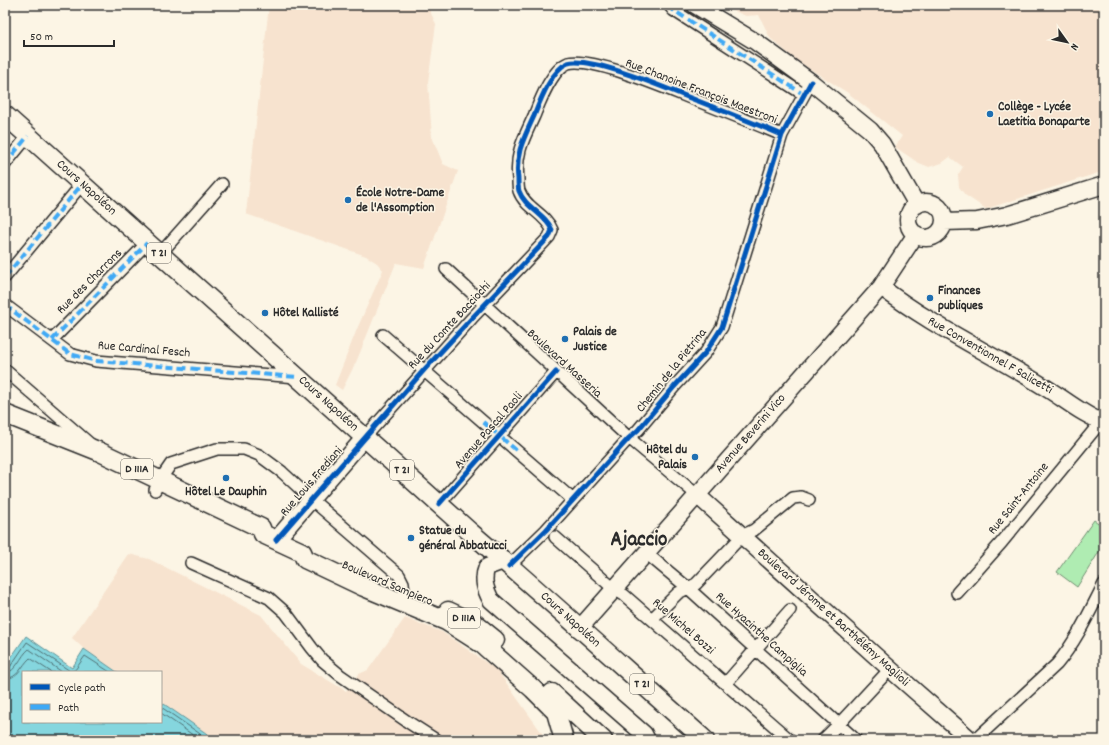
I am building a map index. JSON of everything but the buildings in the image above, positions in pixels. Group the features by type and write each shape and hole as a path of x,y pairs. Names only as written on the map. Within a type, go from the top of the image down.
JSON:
{"main road":[{"path":"694,5 756,42 802,85 870,130 882,144 917,205"},
{"name":"Cours Napoléon","path":"5,115 506,564 522,576 705,740"},
{"path":"944,222 977,221 1007,215 1104,185"},
{"path":"928,202 938,206 944,216 944,222 942,228 934,236 928,238 916,234 910,227 910,212 917,205 928,202"},
{"name":"Avenue Beverini Vico","path":"579,628 881,287 916,234"},
{"name":"Rue Conventionnel F Salicetti","path":"881,287 923,317 1103,420"},
{"name":"Boulevard Sampiero","path":"5,414 98,451 256,538 270,537 302,552 305,559 364,587 446,621 482,644 556,712 564,740"},
{"name":"Boulevard Sampiero","path":"5,426 95,462 158,485"},
{"name":"Rue Louis Frediani","path":"270,537 311,499 365,437"},
{"name":"Boulevard Jérome et Barthélémy Maglioli","path":"697,495 971,740"},
{"name":"Boulevard Sampiero","path":"302,552 308,550 474,623 495,640 594,738"},
{"path":"506,564 487,567 484,573 484,587 491,600 508,617 644,734 647,740"}],"street":[{"path":"669,5 673,10 802,85"},
{"name":"Rue Chanoine François Maestroni","path":"552,230 550,224 526,202 519,191 517,170 520,148 544,94 556,72 566,64 576,62 590,64 633,76 782,135"},
{"name":"Chemin de la Pietrina","path":"506,564 546,530 572,499 638,430 706,352 722,327 782,135 802,85"},
{"path":"5,164 28,136"},
{"path":"5,277 82,184"},
{"name":"Rue des Charrons","path":"52,340 222,184"},
{"name":"Rue du Comte Bacciochi","path":"365,437 424,370 549,237 552,230"},
{"name":"Boulevard Masseria","path":"446,269 629,438 697,495"},
{"name":"Rue Cardinal Fesch","path":"5,305 70,354 96,361 297,376"},
{"path":"383,335 572,499"},
{"path":"5,370 98,451"},
{"name":"Avenue Pascal Paoli","path":"439,504 500,437 556,372"},
{"name":"Rue Saint-Antoine","path":"957,593 1002,542 1103,420"},
{"path":"158,485 172,464 218,449 244,449 259,455 282,472 399,575 403,583 404,591"},
{"path":"652,619 674,596 696,584 742,536 754,530 793,498 801,497 809,500"},
{"name":"Rue Michel Bozzi","path":"555,537 614,589 624,595 652,619 790,740"},
{"name":"Rue Hyacinthe Campiglia","path":"646,553 688,588 856,740"},
{"path":"191,563 269,598 286,613 322,660 340,675 436,740"},
{"path":"975,740 1057,664 1077,636 1104,584"},
{"path":"726,683 790,610"},
{"path":"823,740 890,669"}],"shaded area":[{"name":"École Notre-Dame de l'Assomption","path":"269,5 427,5 436,24 428,82 432,137 443,164 458,171 424,268 396,263 357,360 342,390 335,385 357,329 383,270 377,263 366,256 246,214"},
{"name":"Collège - Lycée Laetitia Bonaparte","path":"720,5 1104,5 1104,171 986,209 965,195 959,187 958,175 963,167 950,157 942,163 929,167 917,162 895,147 902,136 848,93 796,60 770,38 759,15 746,16"},
{"path":"129,554 149,559 261,615 301,664 346,691 359,674 368,670 405,618 442,632 497,670 542,733 543,740 216,740 162,703 162,671 116,671 84,649 72,638"}],"green space":[{"path":"1094,520 1104,527 1104,544 1077,587 1057,572"}],"water":[{"path":"26,636 72,668 84,649 116,671 22,671 22,723 162,723 162,703 216,740 5,740 5,666"}],"marked path":[{"path":"669,5 673,10 803,94"},
{"path":"5,164 28,136"},
{"path":"5,277 82,184"},
{"path":"52,340 147,243"},
{"path":"5,305 70,354 96,361 297,377"},
{"path":"483,422 516,450"}],"cycle path":[{"path":"276,540 424,370 549,237 552,230 549,224 526,202 519,191 517,170 521,146 543,94 552,78 562,66 568,63 579,62 613,69 782,135"},
{"path":"509,566 546,530 629,438 638,430 706,352 722,327 782,135 811,82"},
{"path":"439,504 556,372"}],"place":[{"name":"Collège - Lycée Laetitia Bonaparte","path":"990,114"},
{"name":"École Notre-Dame de l'Assomption","path":"348,200"},
{"name":"Finances publiques","path":"930,298"},
{"name":"Hôtel Kallisté","path":"265,313"},
{"name":"Palais de Justice","path":"565,339"},
{"name":"Hôtel du Palais","path":"695,457"},
{"name":"Hôtel Le Dauphin","path":"226,478"},
{"name":"Statue du général Abbatucci","path":"411,538"}],"district":[{"name":"Ajaccio","path":"639,541"}]}
